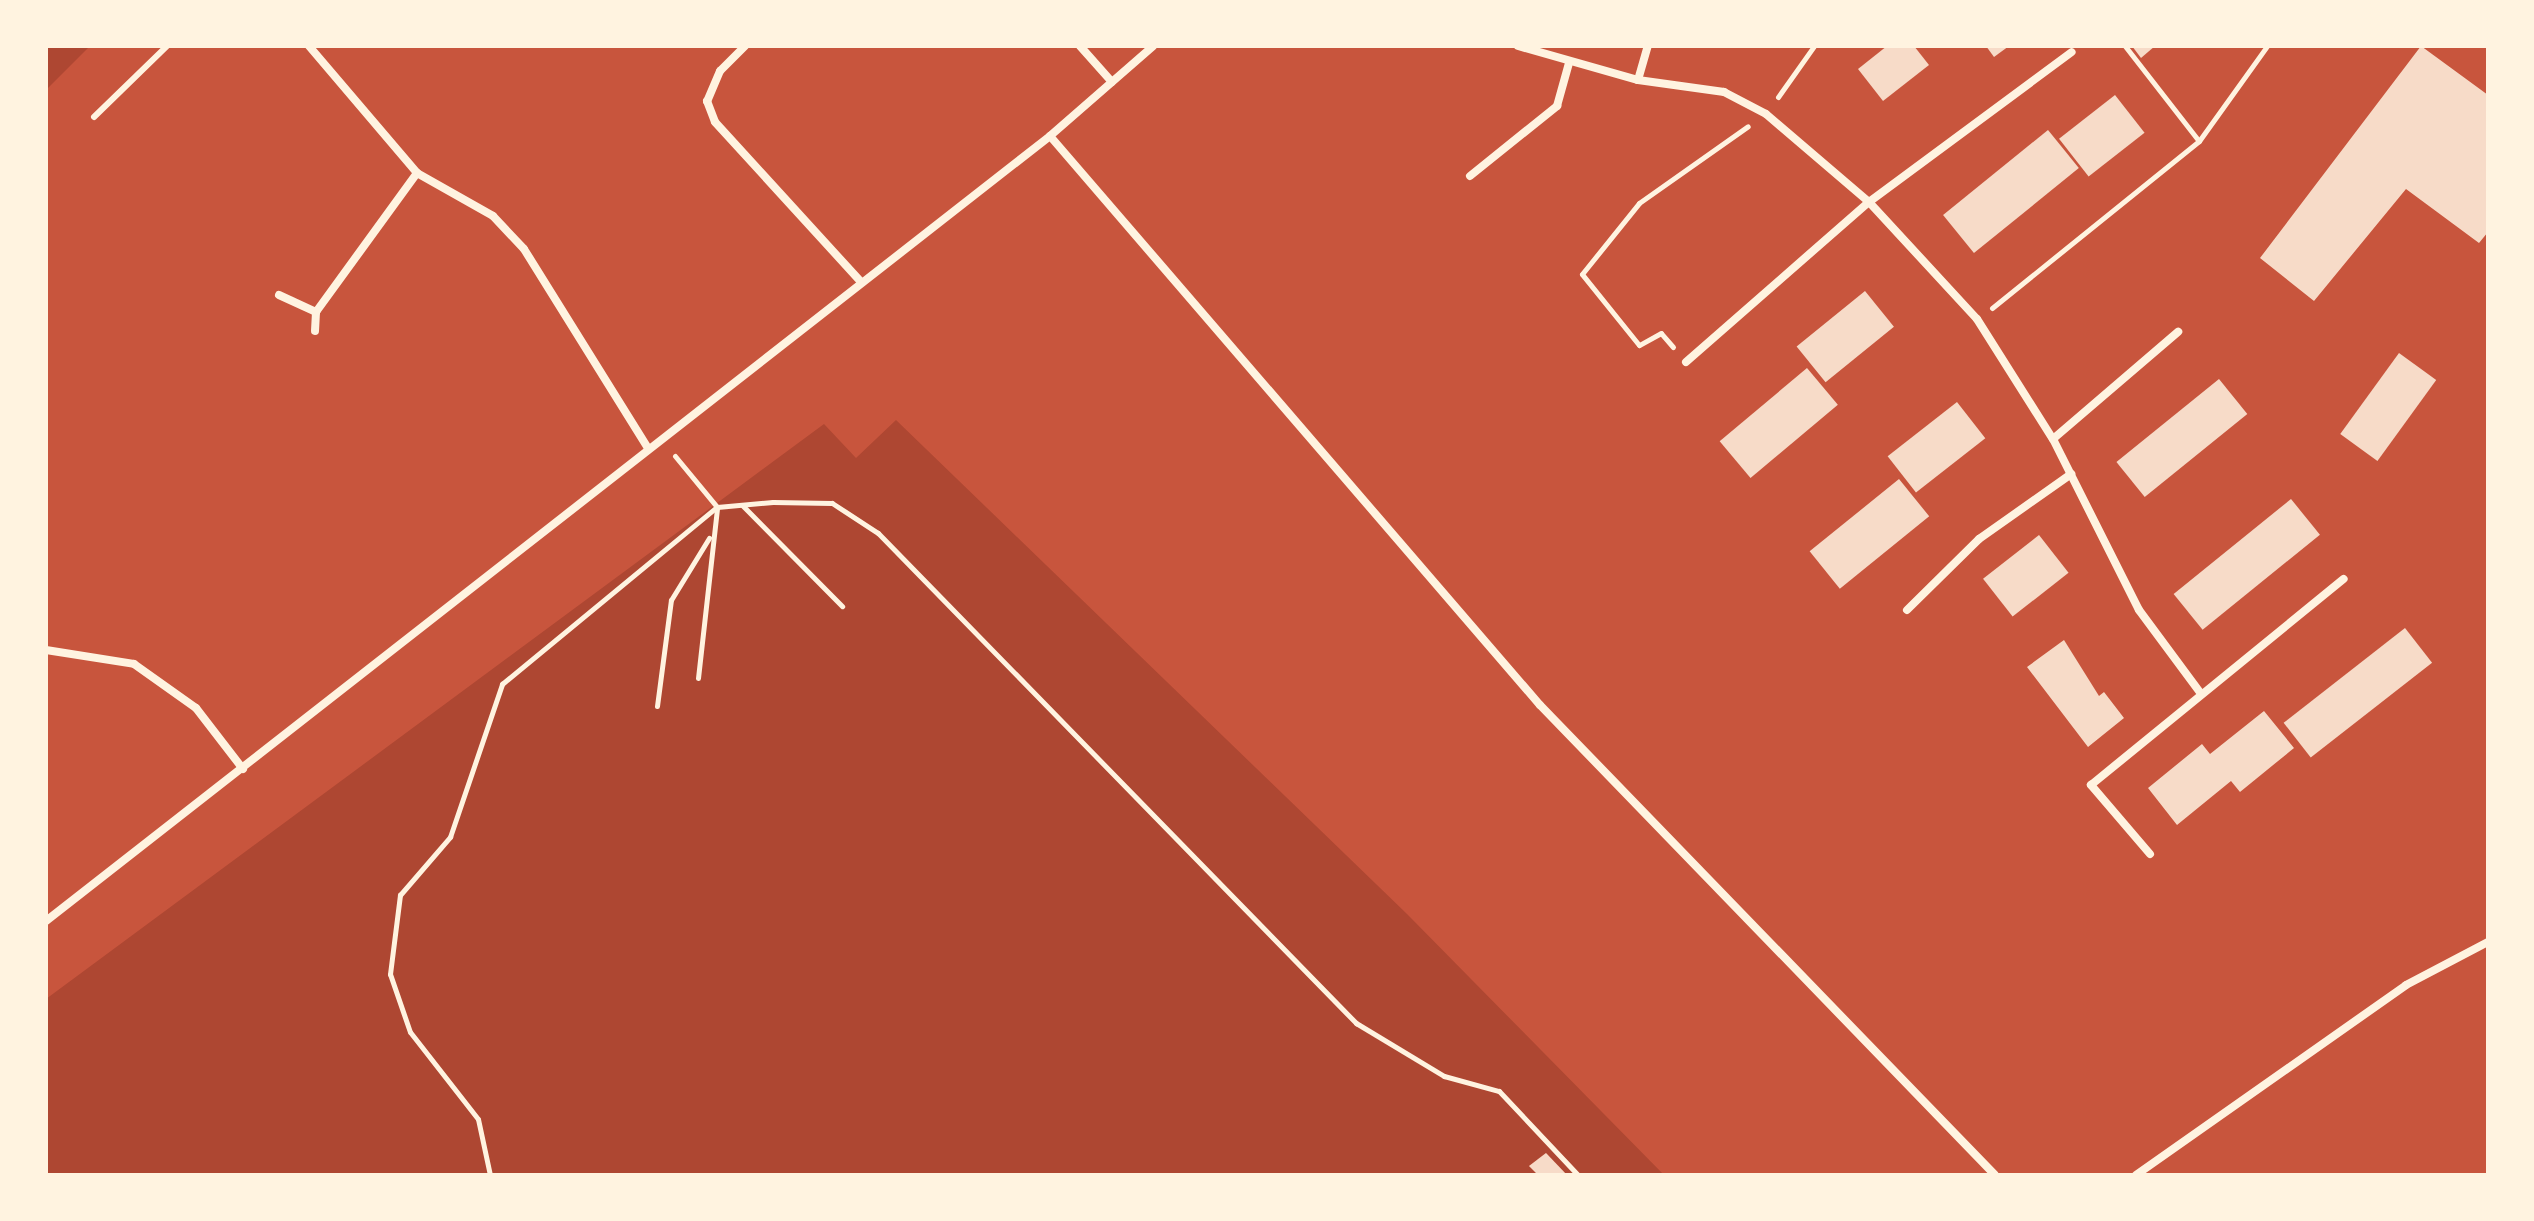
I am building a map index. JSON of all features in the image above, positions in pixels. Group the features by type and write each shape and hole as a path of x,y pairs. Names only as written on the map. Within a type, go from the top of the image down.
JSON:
{"street":[{"path":"309,46 417,173 493,216 524,249 648,448"},
{"path":"745,46 720,71 707,101 715,122 861,282"},
{"path":"1080,46 1112,82"},
{"path":"46,921 1050,136 1153,46"},
{"path":"1518,46 1569,63 1638,80 1724,92 1766,114 1869,202 1977,319 2053,439 2139,610 2199,691"},
{"path":"1638,80 1648,46"},
{"path":"1686,362 1869,202 2072,52"},
{"path":"1470,176 1557,106 1569,63"},
{"path":"1050,136 1540,705 1995,1175"},
{"path":"315,331 316,312 417,173"},
{"path":"279,295 316,312"},
{"path":"2053,439 2178,332"},
{"path":"1907,610 1979,539 2071,474"},
{"path":"2150,854 2091,785 2199,691 2344,579"},
{"path":"46,650 134,664 196,708 243,769"},
{"path":"2136,1175 2406,985 2488,942"}],"lane":[{"path":"94,117 167,46"}],"path":[{"path":"1686,362 1661,333 1639,345 1582,274 1639,203 1766,114 1814,46"},
{"path":"2125,46 2199,141"},
{"path":"1977,319 2199,141 2267,46"},
{"path":"660,438 717,507"},
{"path":"490,1175 478,1119 410,1032 390,974 400,895 450,837 502,684 717,507 832,503 878,533 1356,1023 1444,1076 1499,1091 1578,1175"},
{"path":"743,505 842,606"},
{"path":"698,678 709,538 717,507"},
{"path":"657,706 671,600 709,538"}],"shaded area":[{"path":"46,46 90,46 46,90"},
{"path":"896,420 1407,914 1664,1175 1567,1175 1546,1153 1529,1166 1538,1175 46,1175 46,999 824,424 856,458"}],"building":[{"path":"1887,46 1914,46 1929,65 1883,101 1858,69"},
{"path":"1986,46 2009,46 1994,57"},
{"path":"2132,46 2155,46 2141,58"},
{"path":"2421,46 2488,95 2488,232 2479,243 2406,189 2314,301 2260,258"},
{"path":"2115,95 2145,133 2089,177 2059,139"},
{"path":"2048,130 2079,168 1974,253 1943,215"},
{"path":"1865,291 1894,327 1826,382 1797,346"},
{"path":"2399,353 2436,380 2377,461 2340,434"},
{"path":"1807,368 1838,405 1751,478 1720,441"},
{"path":"2219,379 2247,414 2145,497 2116,462"},
{"path":"1957,402 1985,438 1916,492 1888,456"},
{"path":"1899,479 1929,516 1840,589 1810,551"},
{"path":"2291,499 2320,535 2203,630 2174,594"},
{"path":"2039,535 2069,573 2013,617 1983,579"},
{"path":"2405,628 2432,663 2311,757 2284,723"},
{"path":"2064,640 2099,696 2104,692 2124,718 2088,747 2027,667"},
{"path":"2264,711 2294,748 2240,792 2231,781 2177,825 2148,788 2202,744 2210,754"},
{"path":"1546,1153 1567,1175 1538,1175 1529,1166"}]}
